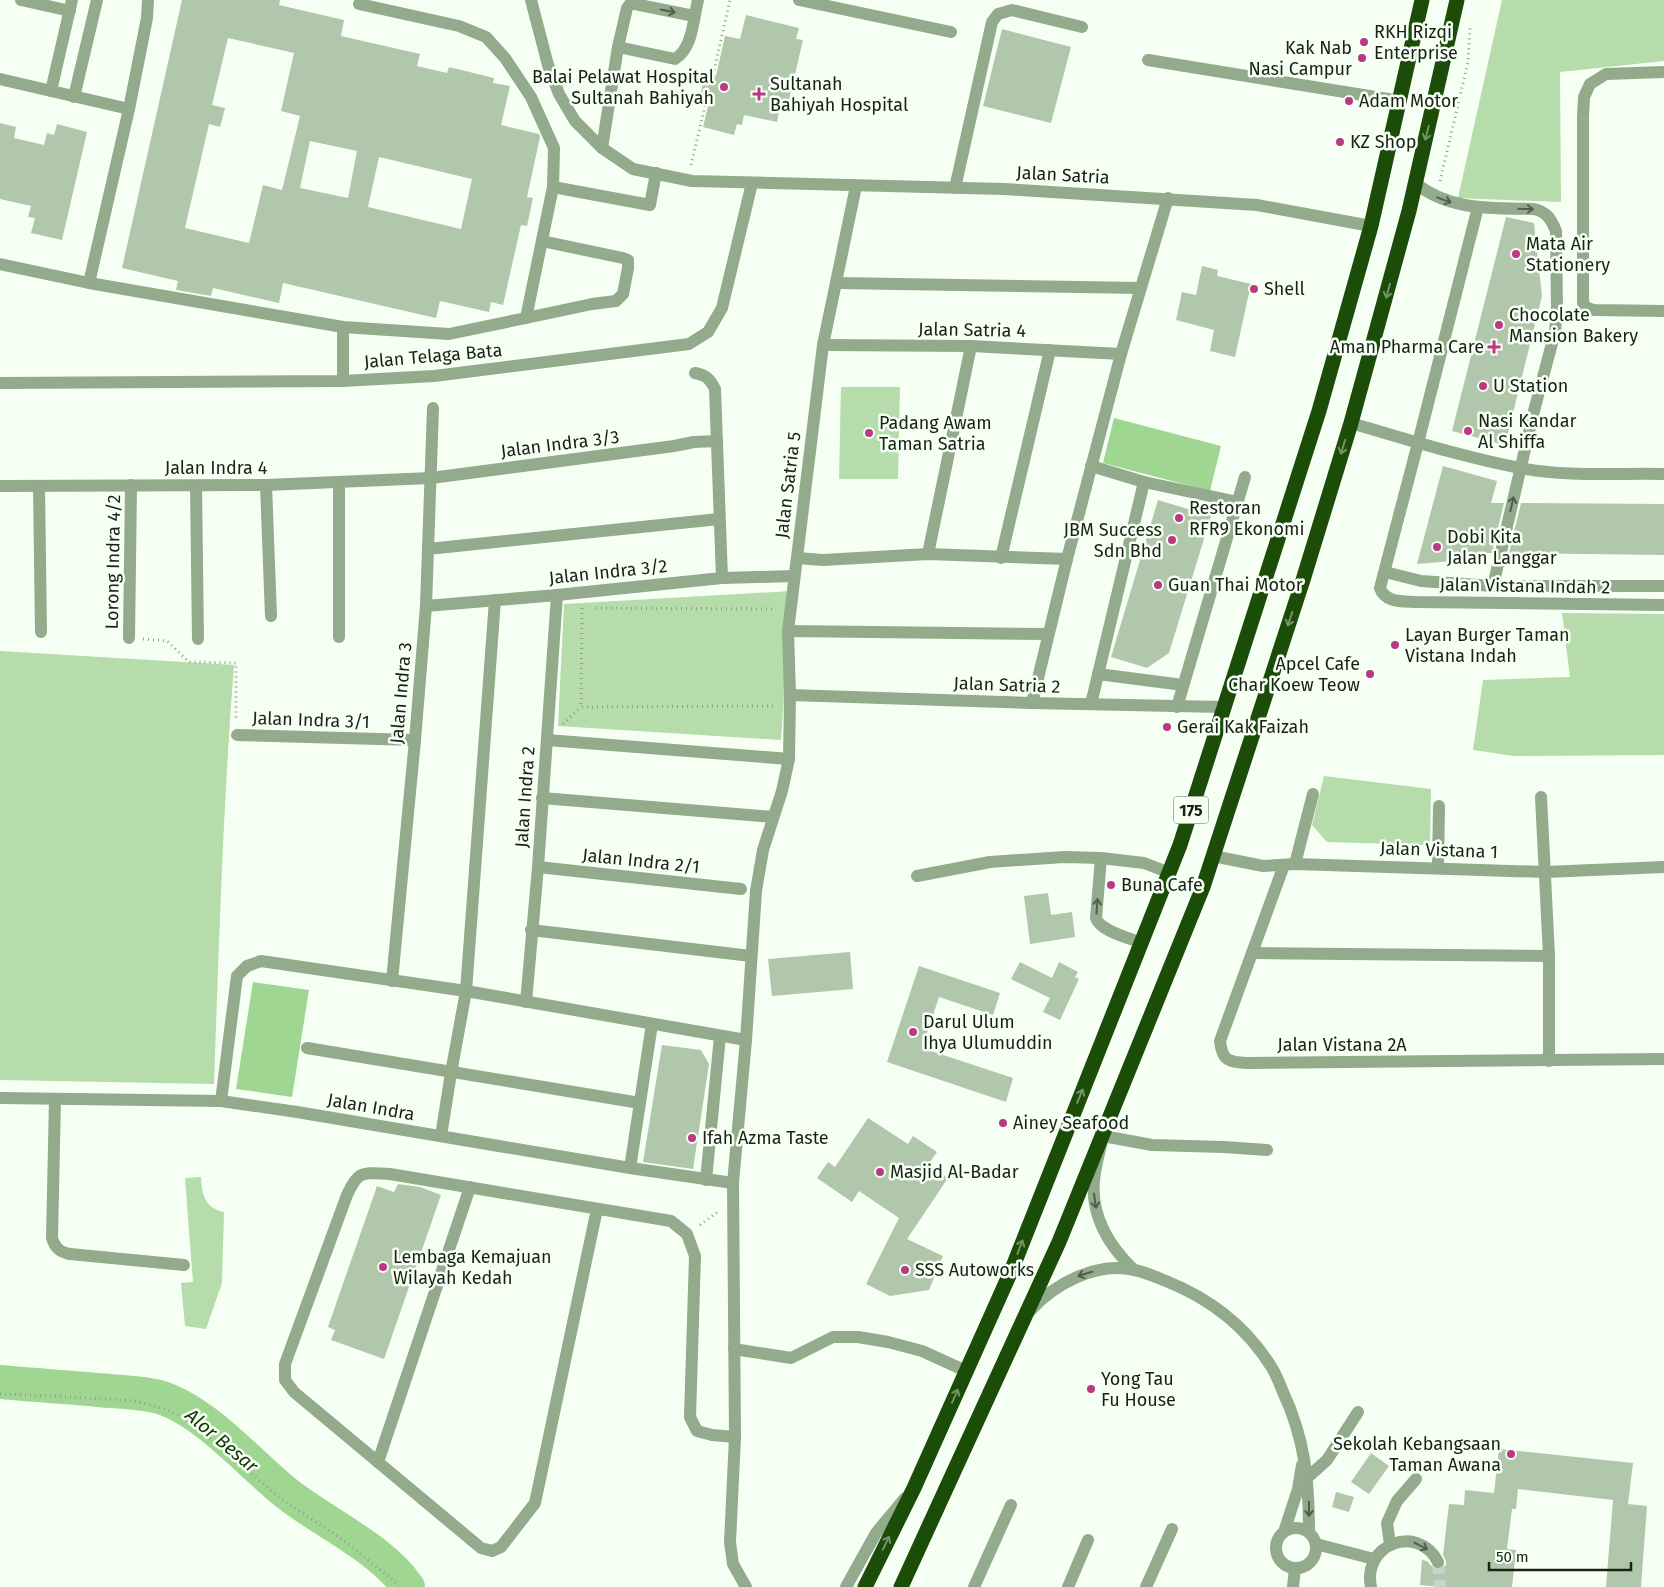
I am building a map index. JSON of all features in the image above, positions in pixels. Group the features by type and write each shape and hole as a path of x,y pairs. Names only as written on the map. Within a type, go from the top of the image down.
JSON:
{"highway":[{"name":"175","path":"865,1587 914,1488 1012,1269 1170,872 1319,411 1371,226 1422,0"},
{"name":"175","path":"901,1587 1059,1242 1199,896 1303,580 1351,423 1404,230 1457,0"}],"street":[{"path":"21,0 71,5 51,91"},
{"path":"74,97 97,0"},
{"path":"89,283 129,109 147,18 148,0"},
{"name":"Jalan Satria","path":"531,0 548,65 559,94 575,121 602,148 633,169 688,180 955,188 1168,198 1257,205 1371,226"},
{"path":"618,47 675,59 683,54 687,47 698,0"},
{"path":"799,0 951,32"},
{"path":"359,4 460,26 486,37 505,58 532,97 554,148 553,187 526,318"},
{"path":"602,148 618,47 627,8 630,4 635,4 694,16"},
{"path":"955,188 992,22 998,14 1012,10 1082,27"},
{"path":"1148,60 1400,101"},
{"path":"1664,72 1606,74 1590,84 1584,97 1583,303 1586,308 1594,310 1664,311"},
{"path":"0,79 129,109"},
{"path":"553,187 650,205 656,173"},
{"name":"Jalan Telaga Bata","path":"0,383 343,381 434,376 689,344 708,332 722,308 752,183"},
{"path":"1415,183 1436,197 1454,204 1542,211 1552,220 1556,231 1557,310 1555,332 1520,468 1493,586"},
{"name":"Jalan Satria 5","path":"744,1583 734,1564 730,1542 735,1437 733,1183 746,1040 756,891 763,850 782,791 789,759 788,631 794,576 822,345 837,283 856,186"},
{"path":"1032,703 1066,559 1121,354 1168,198"},
{"path":"1478,207 1384,572 1422,581 1493,586 1664,586"},
{"path":"0,264 89,283 343,327 450,334 592,304 616,301 621,298 628,260 542,241"},
{"path":"837,283 1141,288"},
{"path":"343,327 343,381"},
{"name":"Jalan Satria 4","path":"822,345 971,346 1121,354"},
{"path":"928,554 971,346"},
{"path":"1001,558 1050,350"},
{"path":"695,373 704,375 715,388 722,578"},
{"name":"Jalan Indra 3","path":"392,981 426,606 433,408"},
{"path":"1351,423 1418,443 1520,468 1579,473 1664,474"},
{"name":"Jalan Indra 3/3","path":"431,478 694,442 716,441"},
{"path":"1091,466 1144,482 1238,502"},
{"path":"1177,707 1245,477"},
{"name":"Jalan Indra 4","path":"0,486 266,485 431,478"},
{"path":"1091,704 1144,482"},
{"path":"339,483 340,637"},
{"name":"Lorong Indra 4/2","path":"130,638 131,485"},
{"path":"266,485 271,616"},
{"path":"38,486 41,632"},
{"path":"196,486 198,639"},
{"path":"428,548 719,519"},
{"path":"797,558 823,560 928,554 1066,559"},
{"name":"Jalan Vistana Indah 2","path":"1384,572 1380,588 1383,595 1394,600 1417,602 1664,605"},
{"name":"Jalan Indra 3/2","path":"426,606 722,578 794,576"},
{"name":"Jalan Indra 2","path":"526,1002 538,867 557,595"},
{"path":"441,1136 466,991 495,600"},
{"path":"788,631 1048,634"},
{"path":"1098,674 1183,685"},
{"name":"Jalan Satria 2","path":"790,695 1223,707"},
{"name":"Jalan Indra 3/1","path":"237,736 415,740"},
{"path":"547,740 789,759"},
{"name":"Jalan Vistana 2A","path":"1313,794 1289,865 1252,953 1220,1041 1224,1056 1228,1060 1246,1063 1664,1059"},
{"path":"1541,797 1548,956 1549,1061"},
{"path":"542,798 773,817"},
{"path":"1438,867 1439,806"},
{"name":"Jalan Vistana 1","path":"1213,856 1263,866 1438,867 1545,872 1664,867"},
{"path":"917,876 990,862 1026,858 1100,858 1144,863 1170,872"},
{"path":"1100,858 1096,918 1098,923 1105,929 1142,944"},
{"name":"Jalan Indra 2/1","path":"538,867 741,889"},
{"path":"532,930 752,956"},
{"path":"1252,953 1548,956"},
{"path":"221,1101 238,976 247,966 261,961 466,991 746,1040"},
{"path":"630,1168 652,1024"},
{"path":"706,1180 720,1036"},
{"path":"307,1048 640,1103"},
{"name":"Jalan Indra","path":"0,1098 221,1101 733,1183"},
{"path":"54,1098 52,1238 54,1244 63,1253 184,1264"},
{"path":"1134,1270 1112,1245 1097,1215 1094,1181 1103,1136 1152,1145 1267,1150"},
{"path":"597,1208 535,1503 501,1547 492,1551 481,1548 294,1392 285,1380 285,1364 347,1195 355,1179 366,1173 390,1174 597,1208 671,1221 687,1234 695,1256 690,1417 697,1431 712,1435 735,1437"},
{"path":"378,1462 470,1187"},
{"path":"1026,1315 1048,1293 1074,1278 1103,1270 1134,1270 1188,1290 1216,1307 1245,1332 1272,1369 1294,1415 1303,1450 1308,1477 1309,1532 1316,1544 1314,1558 1302,1567 1295,1568 1283,1563 1276,1551 1298,1490 1303,1450"},
{"path":"734,1349 791,1358 832,1337 858,1337 888,1342 922,1351 966,1371"},
{"path":"1308,1477 1327,1460 1358,1412"},
{"path":"1390,1544 1387,1523 1397,1501 1416,1479"},
{"path":"846,1587 876,1533 914,1488"},
{"path":"974,1587 1011,1505"},
{"path":"1284,1532 1296,1528 1309,1532"},
{"path":"1146,1587 1172,1529"},
{"path":"1068,1587 1088,1540"},
{"path":"1371,1587 1369,1580 1370,1569 1374,1559 1390,1544 1410,1542 1420,1544 1438,1562"},
{"path":"1316,1544 1374,1559"},
{"path":"1293,1587 1295,1568"},
{"path":"744,1583 755,1587"}],"path":[{"path":"713,75 730,0"},
{"path":"1436,197 1468,62 1470,27"},
{"path":"688,180 708,93"},
{"path":"774,698 774,707 581,707 581,608 775,609"},
{"path":"130,638 167,641 189,662 236,663 237,736"},
{"path":"687,1234 719,1211 733,1214"},
{"path":"0,1394 135,1402 166,1409 199,1429 281,1499 342,1539 394,1581 398,1587"}],"shaded area":[{"path":"1502,0 1664,0 1664,61 1560,72 1561,202 1458,198"},
{"name":"Padang Awam Taman Satria","path":"841,387 900,387 898,479 839,479"},
{"path":"1114,418 1221,446 1210,491 1103,463"},
{"path":"791,591 781,740 558,726 564,604"},
{"path":"1562,613 1664,614 1664,755 1514,756 1473,750 1483,680 1570,677"},
{"path":"0,651 234,665 224,822 214,1084 0,1080"},
{"path":"1324,776 1431,789 1430,845 1327,842 1312,825"},
{"path":"253,982 309,990 292,1097 236,1089"},
{"path":"201,1177 202,1190 206,1200 213,1207 224,1212 222,1283 206,1329 185,1326 181,1283 193,1282 185,1178"}],"building":[{"path":"182,0 280,0 279,5 344,20 341,36 420,54 417,66 447,73 449,67 494,78 493,83 510,86 501,125 539,134 540,137 527,197 533,198 527,226 521,225 503,305 491,302 489,312 440,301 436,318 283,283 279,303 213,288 211,296 176,290 178,281 122,268","holes":["228,38 294,53 281,111 300,116 282,190 263,185 249,243 185,228 209,124 220,127 225,108 212,105","310,141 357,151 348,198 300,188","379,157 472,179 461,229 368,207"]},
{"path":"746,15 799,28 796,39 803,40 788,104 781,102 777,122 744,115 742,125 737,124 734,135 703,127 711,94 701,92 705,73 716,76 725,36 740,39"},
{"path":"1002,29 1071,47 1051,123 983,106"},
{"path":"0,123 16,127 14,138 44,145 47,133 54,135 57,124 87,132 62,240 31,233 35,218 28,217 31,206 0,199"},
{"path":"1506,217 1534,223 1542,296 1505,445 1452,431"},
{"path":"1202,266 1218,270 1217,276 1251,284 1235,357 1210,351 1214,330 1176,320 1182,292 1196,295"},
{"path":"1443,466 1497,481 1491,503 1504,503 1492,553 1477,553 1476,559 1417,564"},
{"path":"1158,500 1211,516 1169,653 1147,668 1111,657"},
{"path":"1521,503 1664,504 1664,555 1509,553"},
{"path":"1048,893 1051,915 1072,912 1075,937 1030,944 1024,896"},
{"path":"850,952 853,989 772,996 768,959"},
{"path":"1020,962 1052,978 1059,962 1078,972 1075,977 1079,979 1060,1020 1043,1012 1050,998 1011,979"},
{"name":"Darul Ulum Ihya Ulumuddin","path":"919,966 1000,993 993,1015 939,997 922,1048 1013,1078 1006,1102 887,1062"},
{"path":"662,1045 701,1050 709,1064 693,1169 643,1162"},
{"name":"Masjid Al-Badar","path":"868,1118 908,1144 913,1136 937,1152 928,1165 948,1178 907,1239 943,1256 929,1290 890,1296 866,1284 899,1218 859,1191 852,1202 817,1178 828,1162 835,1167"},
{"name":"Lembaga Kemajuan Wilayah Kedah","path":"398,1184 420,1187 441,1195 384,1359 331,1340 335,1330 328,1327 377,1186 394,1192"},
{"path":"1499,1449 1633,1463 1628,1504 1647,1506 1641,1587 1606,1587 1613,1500 1518,1489 1516,1509 1512,1509 1507,1549 1516,1550 1512,1587 1441,1587 1420,1585 1422,1560 1427,1561 1435,1570 1442,1569 1446,1565 1443,1555 1449,1504 1464,1505 1465,1490 1494,1493"},
{"path":"1371,1453 1389,1466 1369,1494 1351,1482"},
{"path":"1336,1492 1354,1497 1349,1512 1332,1507"}],"waterway":[{"name":"Alor Besar","path":"0,1382 136,1393 159,1397 176,1404 193,1413 209,1425 285,1492 367,1547 396,1573 408,1587"}],"tunnel":[{"path":"1438,1562 1440,1587"}],"place":[{"name":"RKH Rizqi Enterprise","path":"1364,42"},
{"name":"Kak Nab Nasi Campur","path":"1362,58"},
{"name":"Balai Pelawat Hospital Sultanah Bahiyah","path":"724,87"},
{"name":"Sultanah Bahiyah Hospital","path":"759,94"},
{"name":"Adam Motor","path":"1349,101"},
{"name":"KZ Shop","path":"1340,142"},
{"name":"Mata Air Stationery","path":"1516,254"},
{"name":"Shell","path":"1254,289"},
{"name":"Chocolate Mansion Bakery","path":"1499,325"},
{"name":"Aman Pharma Care","path":"1494,347"},
{"name":"U Station","path":"1483,386"},
{"name":"Nasi Kandar Al Shiffa","path":"1468,431"},
{"name":"Padang Awam Taman Satria","path":"869,433"},
{"name":"Restoran RFR9 Ekonomi","path":"1179,518"},
{"name":"JBM Success Sdn Bhd","path":"1172,540"},
{"name":"Dobi Kita Jalan Langgar","path":"1437,547"},
{"name":"Guan Thai Motor","path":"1158,585"},
{"name":"Layan Burger Taman Vistana Indah","path":"1395,645"},
{"name":"Apcel Cafe Char Koew Teow","path":"1370,674"},
{"name":"Gerai Kak Faizah","path":"1167,727"},
{"name":"Buna Cafe","path":"1111,885"},
{"name":"Darul Ulum Ihya Ulumuddin","path":"913,1032"},
{"name":"Ainey Seafood","path":"1003,1123"},
{"name":"Ifah Azma Taste","path":"692,1138"},
{"name":"Masjid Al-Badar","path":"880,1172"},
{"name":"Lembaga Kemajuan Wilayah Kedah","path":"383,1267"},
{"name":"SSS Autoworks","path":"905,1270"},
{"name":"Yong Tau Fu House","path":"1091,1389"},
{"name":"Sekolah Kebangsaan Taman Awana","path":"1511,1454"}]}
